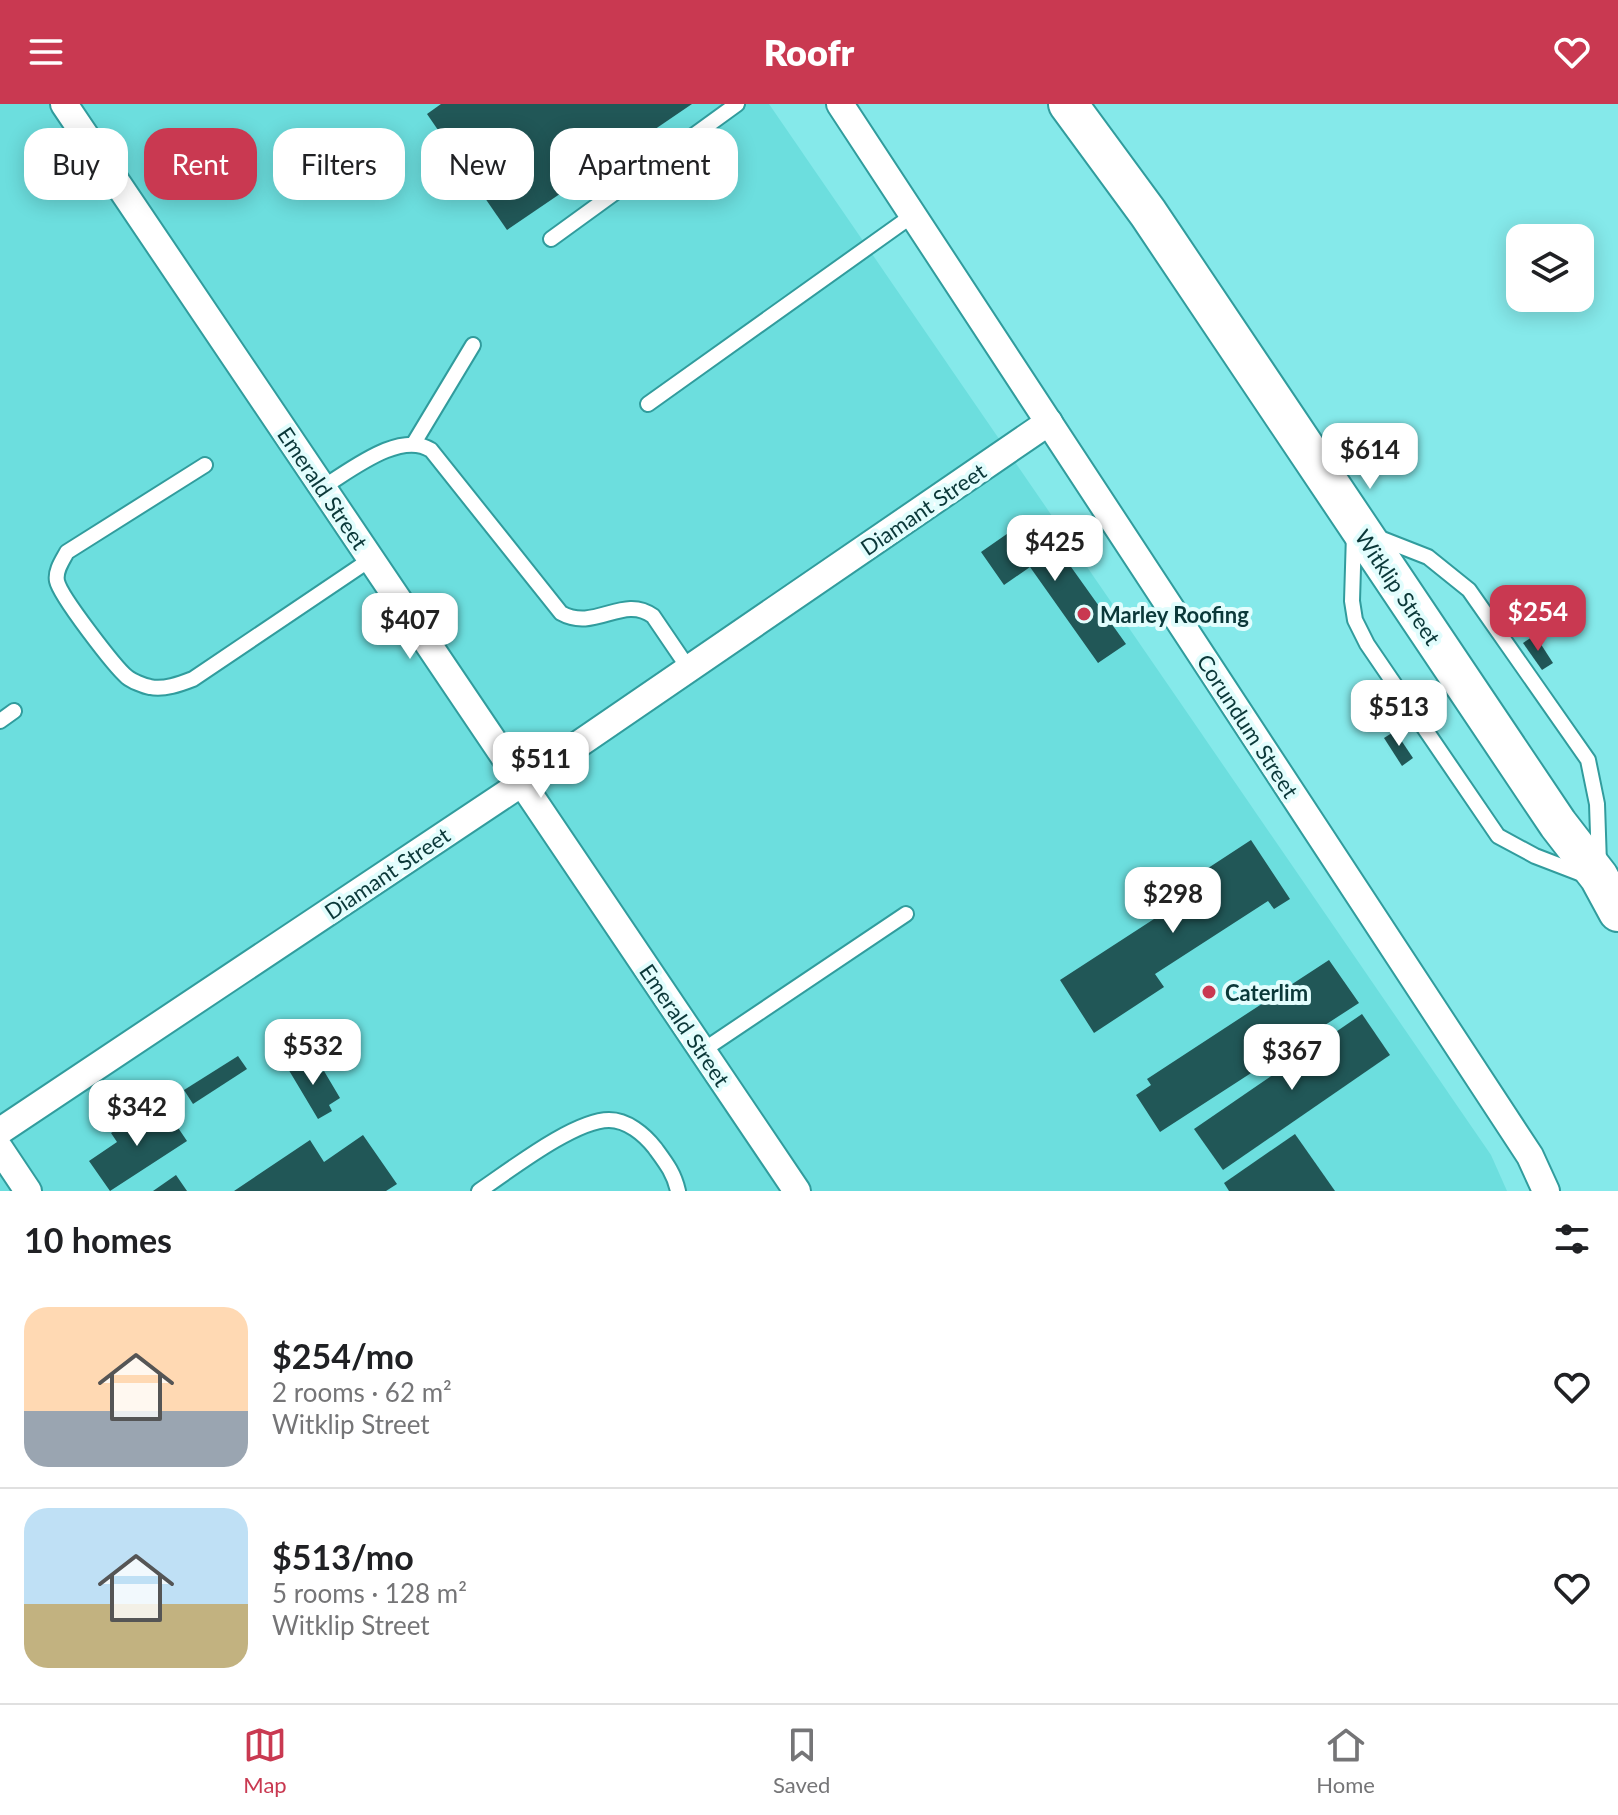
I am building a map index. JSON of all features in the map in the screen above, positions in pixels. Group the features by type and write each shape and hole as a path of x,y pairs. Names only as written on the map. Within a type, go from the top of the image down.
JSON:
{"main road":[{"name":"Witklip Street","path":"1068,104 1148,213 1356,526 1606,890"}],"street":[{"name":"Emerald Street","path":"64,104 797,1191"},
{"name":"Corundum Street","path":"840,104 1530,1156 1546,1191"},
{"name":"Diamant Street","path":"0,1131 522,783 1049,422"}],"lane":[{"path":"551,239 737,104"},
{"path":"648,404 913,215"},
{"path":"414,443 473,345"},
{"path":"323,487 385,451 414,443 431,450 561,613 581,620 632,608 648,612 689,669"},
{"path":"205,465 67,552 56,576 67,602 128,678 150,688 172,686 193,679 371,559"},
{"path":"1356,526 1428,557 1469,590 1588,760 1594,785 1606,890 1498,836 1367,644 1355,620 1352,601 1356,526"},
{"path":"0,721 14,711"},
{"path":"702,1051 906,914"},
{"path":"479,1191 572,1131 611,1120 632,1126 651,1142 674,1173 678,1191"}],"shaded area":[{"path":"0,104 769,104 1491,1155 1507,1191 0,1191"}],"building":[{"path":"441,104 692,104 657,128 550,128 551,200 507,230 486,200 534,200 534,128 437,128 427,114"},
{"name":"Marley Roofing","path":"1034,515 1126,644 1098,663 1030,567 1004,585 981,552"},
{"path":"1535,635 1553,663 1542,670 1523,643"},
{"path":"1395,731 1413,758 1402,766 1384,738"},
{"path":"1251,840 1290,899 1274,909 1268,901 1155,974 1164,987 1094,1033 1060,980 1154,919 1147,908"},
{"path":"1329,960 1359,1003 1160,1132 1136,1095 1151,1085 1147,1079"},
{"path":"1362,1014 1390,1055 1223,1170 1194,1129"},
{"path":"298,1054 312,1078 324,1071 340,1098 329,1105 332,1111 318,1119 284,1062"},
{"path":"238,1056 247,1069 193,1104 184,1090"},
{"path":"166,1110 187,1141 110,1191 89,1161 117,1142 111,1133 125,1124 131,1133 139,1127 133,1118 145,1111 150,1120"},
{"path":"1295,1134 1335,1191 1229,1191 1224,1183"},
{"path":"363,1135 397,1184 386,1191 234,1191 310,1140 324,1162"},
{"path":"176,1175 187,1191 153,1191"}],"place":[{"name":"Marley Roofing","path":"1084,614"},
{"name":"Caterlim","path":"1209,992"}]}
